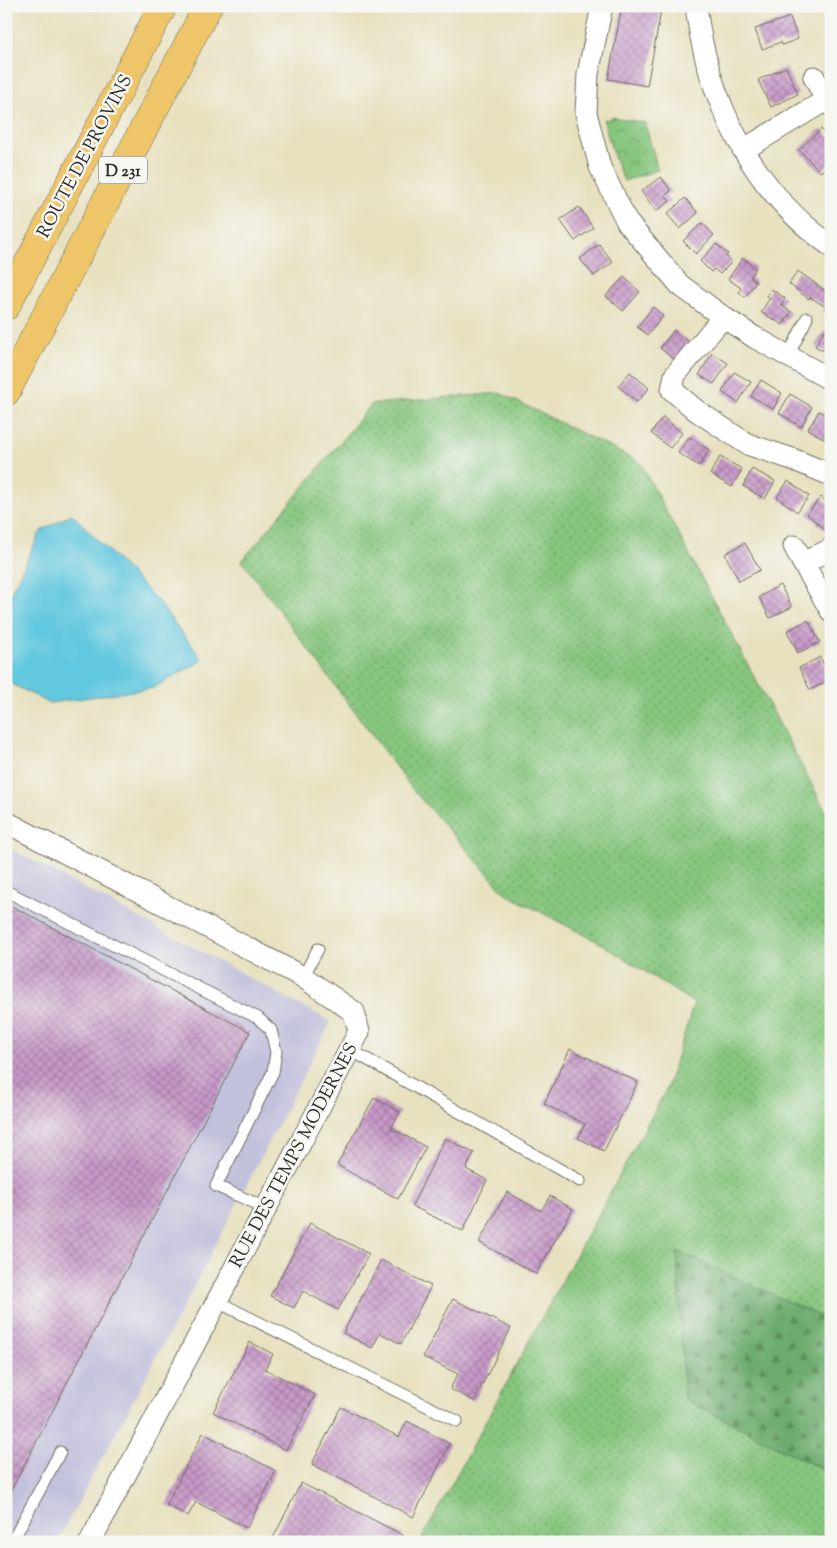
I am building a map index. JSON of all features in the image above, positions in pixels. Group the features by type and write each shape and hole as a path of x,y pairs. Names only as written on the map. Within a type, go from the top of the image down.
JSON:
{"main road":[{"name":"ROUTE DE PROVINS","path":"6,306 163,6"},
{"name":"D 231","path":"6,392 208,6"}],"street":[{"path":"602,6 588,74 586,113 600,167 627,222 680,285 754,337 831,380"},
{"path":"696,6 708,67 719,100 743,150 760,175 795,216 831,246"},
{"path":"743,150 829,101 814,77"},
{"path":"723,317 675,375 672,390 698,411 747,444 831,475"},
{"path":"831,549 798,555 831,611"},
{"name":"RUE DES TEMPS MODERNES","path":"6,822 303,977 354,1012 359,1032 90,1542"}],"lane":[{"path":"788,356 807,318"},
{"path":"6,891 258,1018 271,1030 276,1052 274,1072 216,1186 266,1208"},
{"path":"303,977 318,949"},
{"path":"349,1049 580,1181"},
{"path":"216,1302 457,1421"},
{"path":"12,1542 60,1452"}],"shaded area":[{"path":"6,846 331,1022 185,1304 57,1542 6,1542"}],"green space":[{"path":"611,117 645,123 658,170 624,181 612,150 604,119 610,120"},
{"path":"500,393 640,462 831,821 831,1542 420,1542 667,1088 694,1003 600,943 506,894 413,790 242,561 372,404"},
{"path":"677,1251 831,1321 831,1474 684,1399"}],"water":[{"path":"72,514 155,598 203,660 153,688 49,703 6,681 6,603 41,531"}],"building":[{"path":"622,6 662,6 647,86 608,79"},
{"path":"790,17 798,39 782,45 781,42 762,49 755,29"},
{"path":"786,67 798,94 771,107 758,80"},
{"path":"821,129 831,139 831,161 821,172 799,150"},
{"path":"661,177 671,191 665,195 670,201 656,211 641,191"},
{"path":"685,198 698,213 680,229 667,214"},
{"path":"579,207 593,228 575,241 560,220"},
{"path":"702,223 714,235 696,254 683,241"},
{"path":"599,244 613,262 594,276 580,259"},
{"path":"716,244 728,254 726,256 732,262 720,274 714,269 711,272 700,261"},
{"path":"743,258 756,268 750,277 756,282 745,297 739,292 741,288 728,279"},
{"path":"798,271 831,295 831,312 789,284"},
{"path":"624,277 640,292 623,311 606,296"},
{"path":"771,289 785,298 781,305 791,312 783,325 761,312 770,298 767,296"},
{"path":"653,307 663,316 648,335 637,327"},
{"path":"674,330 689,342 675,360 660,348"},
{"path":"824,331 831,335 831,355 815,346"},
{"path":"712,353 728,363 714,384 699,375"},
{"path":"630,372 649,388 637,402 618,386"},
{"path":"734,372 751,382 738,403 722,392"},
{"path":"761,380 782,393 773,409 751,396"},
{"path":"790,394 812,407 801,427 779,413"},
{"path":"819,411 831,418 831,443 808,429"},
{"path":"663,417 682,433 670,448 651,433"},
{"path":"689,437 709,450 699,466 678,453"},
{"path":"720,457 742,469 732,487 710,474"},
{"path":"752,469 775,481 765,499 743,486"},
{"path":"788,481 809,496 797,512 777,497"},
{"path":"821,497 831,506 831,524 825,530 807,514"},
{"path":"745,543 760,570 739,581 725,554"},
{"path":"780,585 792,607 770,618 759,597"},
{"path":"808,620 820,642 798,653 787,631"},
{"path":"820,657 831,679 810,690 799,668"},
{"path":"6,903 250,1032 6,1500"},
{"path":"570,1049 638,1082 604,1151 578,1138 585,1124 544,1104"},
{"path":"374,1098 400,1112 391,1128 426,1147 398,1199 337,1165"},
{"path":"445,1138 474,1153 466,1169 487,1180 463,1231 412,1206"},
{"path":"507,1192 541,1211 550,1196 573,1209 536,1274 479,1242"},
{"path":"310,1223 369,1254 338,1310 303,1291 294,1308 270,1296"},
{"path":"381,1260 431,1286 401,1344 380,1333 372,1348 343,1333"},
{"path":"453,1299 511,1328 474,1401 450,1389 458,1374 423,1357"},
{"path":"250,1342 273,1354 265,1369 315,1395 286,1450 213,1412"},
{"path":"341,1407 399,1437 407,1421 450,1444 413,1517 312,1464"},
{"path":"203,1433 276,1471 247,1528 196,1502 188,1516 166,1505"},
{"path":"301,1483 403,1535 399,1542 271,1542"}]}
